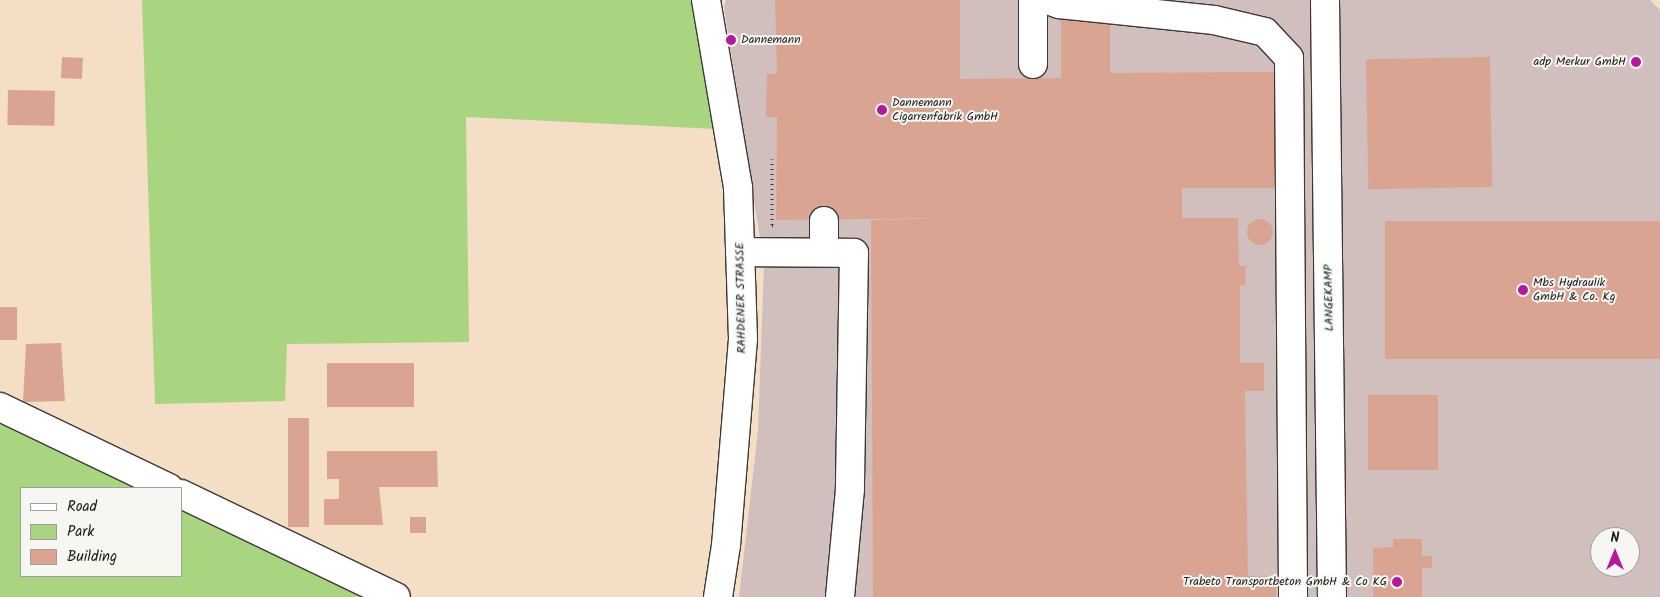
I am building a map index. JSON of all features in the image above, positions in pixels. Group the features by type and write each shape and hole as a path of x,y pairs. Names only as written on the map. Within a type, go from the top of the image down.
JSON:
{"street":[{"name":"RAHDENER STRASSE","path":"706,0 738,188 743,339 726,545 718,597"},
{"path":"1033,0 1033,64"},
{"path":"1048,0 1059,4 1214,20 1265,32 1289,58 1292,597"},
{"name":"LANGEKAMP","path":"1325,0 1332,597"},
{"path":"824,222 824,252"},
{"path":"740,252 854,253 850,489 840,597"},
{"path":"0,407 167,487"},
{"path":"182,494 396,597"}],"path":[{"path":"772,159 772,226 780,226"}],"shaded area":[{"path":"726,0 1650,0 1660,10 1660,597 739,597 758,431 764,264 724,7"}],"green space":[{"path":"142,0 692,0 717,129 466,117 469,342 287,344 285,401 155,404"},
{"path":"0,418 150,487 20,487 20,577 182,577 182,503 375,597 0,597"}],"building":[{"path":"775,0 960,0 960,79 1061,78 1061,18 1110,18 1110,73 1278,72 1278,188 1182,188 1182,218 1238,218 1239,266 1246,266 1245,285 1240,285 1240,363 1264,363 1264,391 1245,391 1248,576 1276,577 1276,597 873,597 871,220 960,218 776,220 777,117 766,117 767,74 777,74"},
{"path":"62,57 83,58 82,79 61,78"},
{"path":"1490,57 1492,187 1368,189 1366,59"},
{"path":"8,90 55,91 54,126 7,125"},
{"path":"1260,219 1269,223 1273,232 1269,241 1260,245 1251,241 1247,232 1251,223"},
{"name":"Mbs Hydraulik GmbH & Co. Kg","path":"1385,221 1660,221 1660,359 1385,359"},
{"path":"0,307 17,307 17,340 0,340"},
{"path":"61,343 65,401 23,402 26,344"},
{"path":"327,363 414,363 414,407 327,407"},
{"path":"1368,395 1438,395 1438,470 1368,470"},
{"path":"288,418 309,418 309,527 288,527"},
{"path":"327,451 437,451 438,487 379,487 383,525 324,525 324,499 339,499 339,479 327,479"},
{"path":"410,517 426,517 426,533 410,533"},
{"name":"Trabeto Transportbeton GmbH & Co KG","path":"1393,539 1422,539 1422,556 1432,556 1432,568 1422,568 1422,597 1373,597 1373,548 1393,547"}],"place":[{"name":"Dannemann","path":"731,40"},
{"name":"adp Merkur GmbH","path":"1636,62"},
{"name":"Dannemann Cigarrenfabrik GmbH","path":"882,110"},
{"name":"Mbs Hydraulik GmbH & Co. Kg","path":"1523,290"},
{"name":"Trabeto Transportbeton GmbH & Co KG","path":"1397,582"}]}
